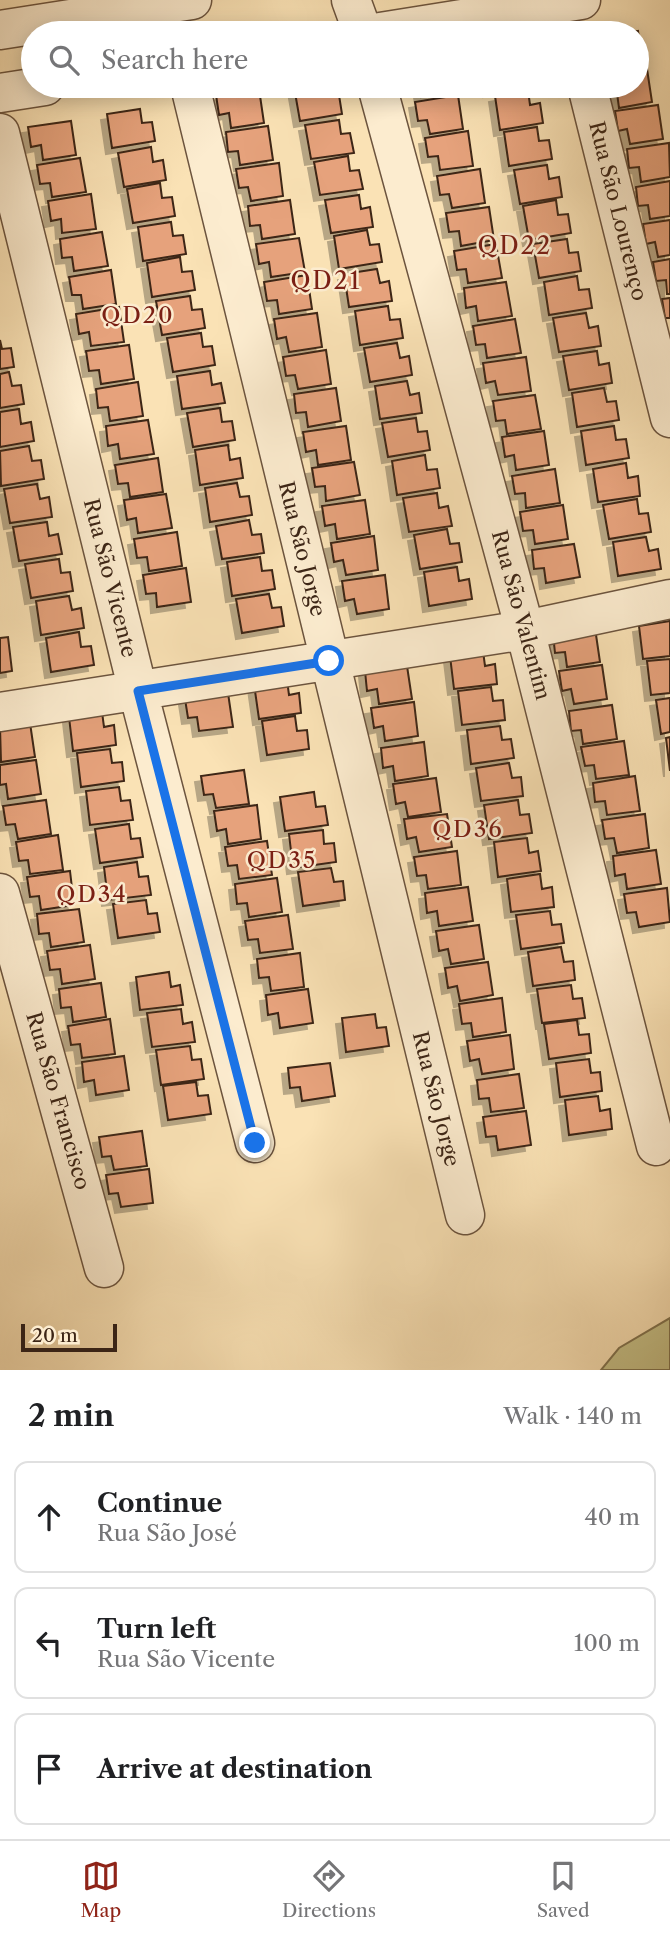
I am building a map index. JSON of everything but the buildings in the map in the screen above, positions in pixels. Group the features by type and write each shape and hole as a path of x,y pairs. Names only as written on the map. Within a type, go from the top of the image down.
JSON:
{"street":[{"path":"29,21 64,10 192,0"},
{"path":"351,0 359,21"},
{"path":"488,21 573,12"},
{"path":"0,30 21,23"},
{"path":"0,93 21,90"},
{"name":"Rua São Jorge","path":"193,98 465,1215"},
{"name":"Rua São Valentim","path":"380,98 526,629 656,1146"},
{"name":"Rua São Lourenço","path":"590,98 670,418"},
{"name":"Rua São Vicente","path":"0,133 138,691 255,1143"},
{"path":"0,712 526,629 670,599"},
{"name":"Rua São Francisco","path":"0,893 104,1268"}],"shaded area":[{"path":"670,1318 670,1370 601,1370 619,1348"}],"district":[{"name":"QD22","path":"515,246"},
{"name":"QD21","path":"326,281"},
{"name":"QD20","path":"138,315"},
{"name":"QD36","path":"468,829"},
{"name":"QD35","path":"282,860"},
{"name":"QD34","path":"92,894"}],"route":[{"path":"255,1143 138,691 329,661"}]}
